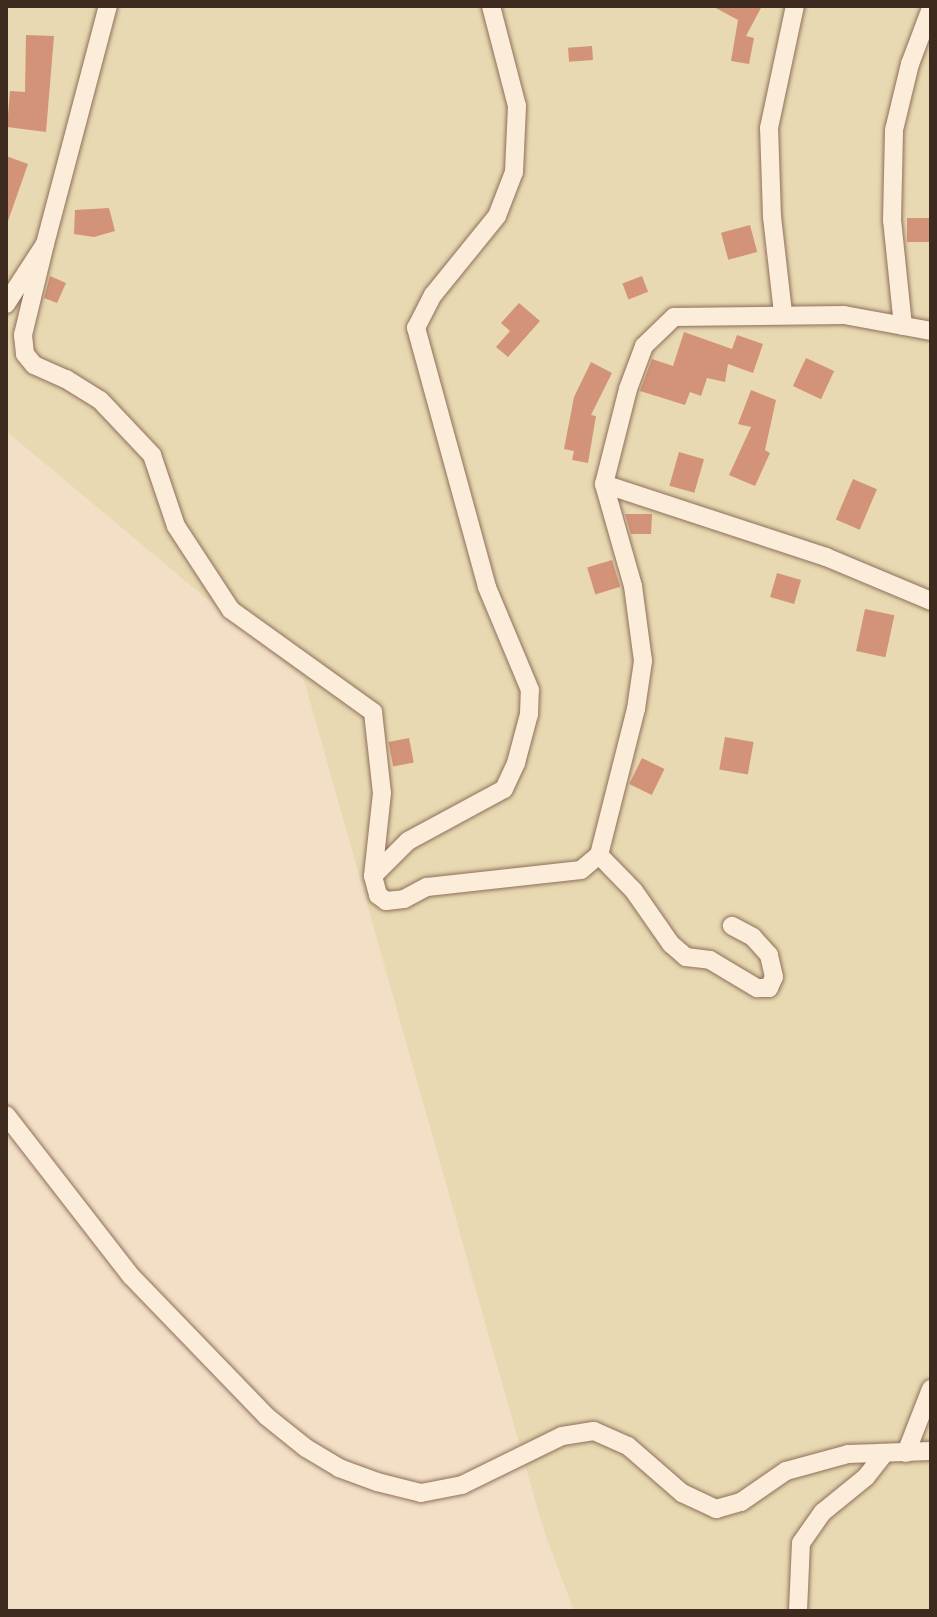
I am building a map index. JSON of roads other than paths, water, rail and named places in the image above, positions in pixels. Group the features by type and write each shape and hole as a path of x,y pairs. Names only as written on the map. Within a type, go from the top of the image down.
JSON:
{"street":[{"path":"108,6 23,335 25,354 34,365 66,379 100,400 152,455 176,526 231,610 373,712 382,793 373,876 378,895 386,901 404,899 427,887 581,870 599,855 636,709 643,661 633,586 604,484 628,389 644,346 674,317 783,313 844,315 931,331"},
{"path":"373,876 408,841 504,789 516,763 529,714 530,690 487,587 416,328 433,295 497,216 514,172 517,106 491,6"},
{"path":"783,313 772,217 769,128 795,6"},
{"path":"903,326 892,220 894,130 910,64 931,8"},
{"path":"6,282 45,244"},
{"path":"6,304 45,244"},
{"path":"604,484 826,557 931,601"},
{"path":"599,855 634,891 671,944 686,957 710,960 757,988 769,988 774,977 769,955 753,937 732,926"},
{"path":"6,1115 131,1276 266,1416 306,1448 339,1468 421,1493 462,1485 562,1436 594,1431 628,1446 682,1493 716,1509 741,1502 786,1471 848,1454 931,1451"},
{"path":"906,1453 931,1389"},
{"path":"798,1611 801,1543 823,1512 866,1477 884,1454"}]}
